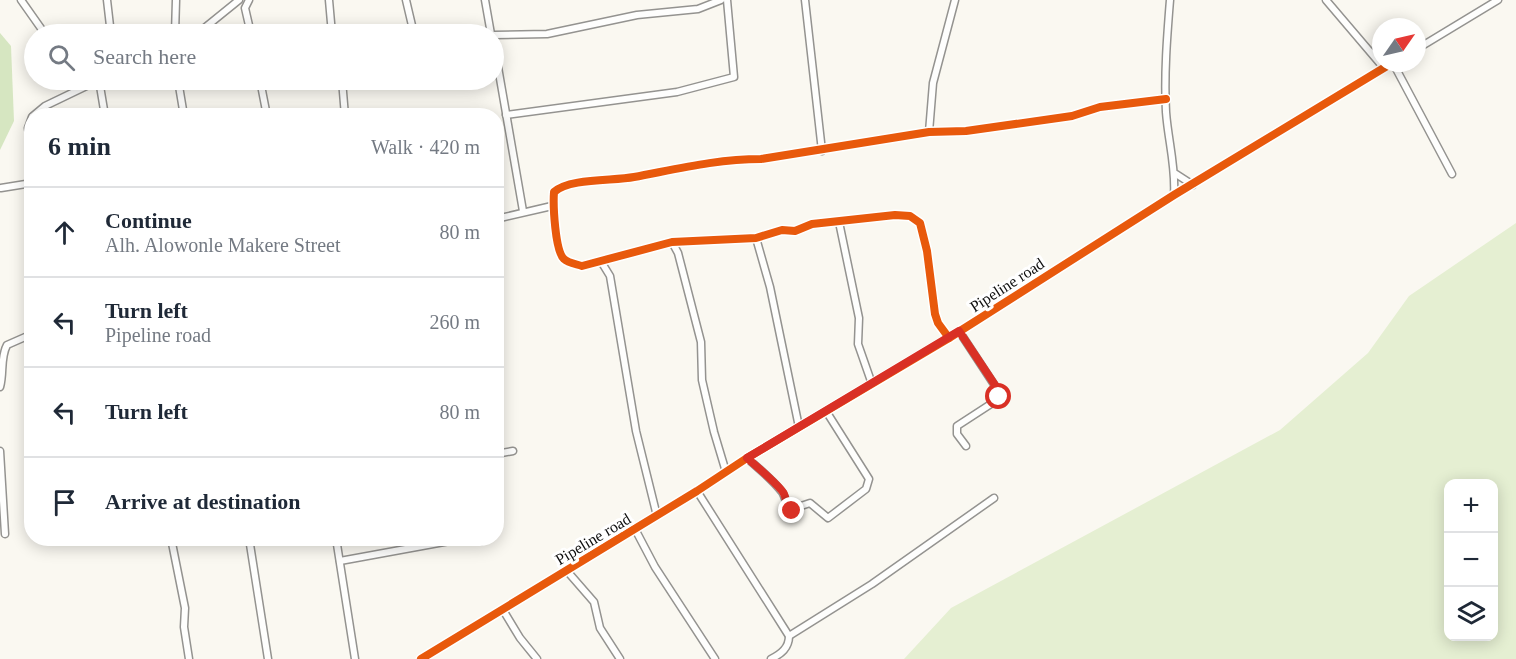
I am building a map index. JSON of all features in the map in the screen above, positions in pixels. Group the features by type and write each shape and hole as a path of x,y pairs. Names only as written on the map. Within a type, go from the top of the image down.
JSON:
{"street":[{"path":"21,0 38,24"},
{"path":"107,0 110,24"},
{"path":"175,24 176,0"},
{"path":"209,24 239,0"},
{"path":"249,0 245,8 249,24"},
{"path":"329,0 331,24"},
{"path":"406,0 412,24"},
{"path":"485,0 489,24"},
{"path":"504,35 547,34 638,15 698,9 721,0"},
{"path":"506,115 677,92 735,77 727,0"},
{"path":"805,0 822,151"},
{"path":"929,132 933,83 955,0"},
{"path":"1170,0 1166,99 1176,174 1174,195"},
{"path":"1326,0 1372,54"},
{"path":"1426,44 1498,0"},
{"name":"Pipeline road","path":"421,659 657,516 747,458 949,338 1174,195 1375,72"},
{"path":"1398,72 1452,174"},
{"path":"42,108 78,90"},
{"path":"101,90 104,108"},
{"path":"180,90 183,108"},
{"path":"262,90 265,108"},
{"path":"343,90 344,108"},
{"path":"502,90 523,211"},
{"path":"949,338 938,323 935,314 927,251 920,223 910,216 895,215 813,224 795,231 782,230 756,238 672,242 582,266 563,259 552,206 554,192 569,184 632,177 717,161 761,159 822,151 929,132 966,131 1072,116 1100,108 1166,99"},
{"path":"1176,174 1193,185"},
{"path":"1,188 24,184"},
{"path":"504,217 552,206"},
{"path":"839,222 859,318 858,344 872,384"},
{"path":"756,238 770,287 799,427"},
{"path":"672,242 678,253 699,334 702,380 726,472"},
{"path":"602,262 610,276 636,431 657,516"},
{"path":"959,331 999,392 997,400 957,426 957,434 966,446"},
{"path":"0,387 3,376 2,357 7,345 24,338"},
{"path":"747,458 763,475 772,479 784,494 789,510 792,511 810,503 828,518 834,517 843,505 866,489 869,479 826,411"},
{"path":"0,451 5,534"},
{"path":"504,453 513,451"},
{"path":"697,491 789,636 789,644 780,654 771,659"},
{"path":"789,636 872,584 994,498"},
{"path":"635,529 655,567 715,659"},
{"path":"173,546 185,608 184,627 189,659"},
{"path":"250,546 268,659"},
{"path":"337,546 355,659"},
{"path":"340,561 422,546"},
{"path":"567,571 594,602 600,628 620,659"},
{"path":"503,610 520,638 537,659"}],"green space":[{"path":"0,33 11,46 14,121 0,150"},
{"path":"1516,223 1516,659 904,659 951,608 1280,430 1368,353 1409,296"}],"cycle path":[{"path":"421,659 697,491 747,458 949,338 1174,195 1377,72"},
{"path":"949,338 938,323 935,314 927,251 920,223 910,216 895,215 812,224 795,231 782,230 756,238 672,242 582,266 564,259 558,247 554,192 580,182 634,177 713,163 761,159 929,132 966,131 1072,116 1100,107 1166,99"}],"route":[{"path":"792,511 784,502 784,494 772,479 763,475 747,458 959,331 967,347 997,388 999,397"}]}
